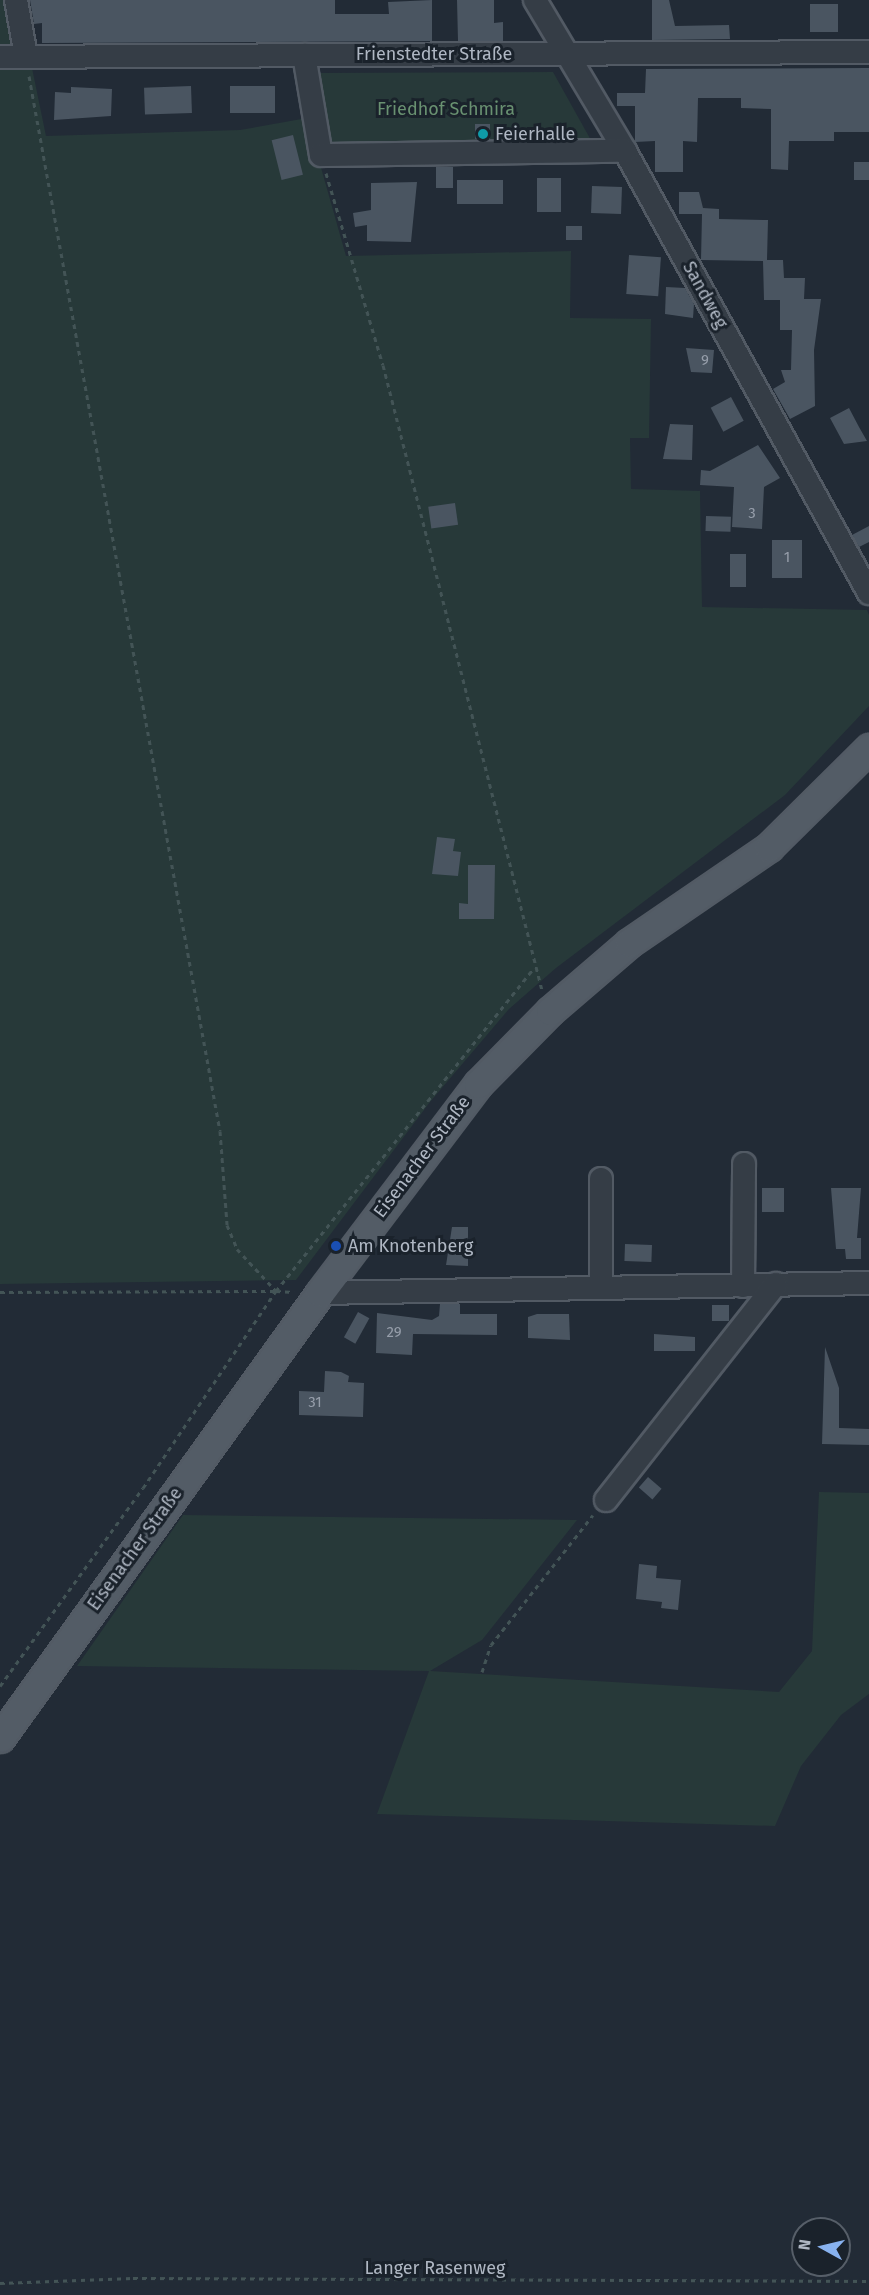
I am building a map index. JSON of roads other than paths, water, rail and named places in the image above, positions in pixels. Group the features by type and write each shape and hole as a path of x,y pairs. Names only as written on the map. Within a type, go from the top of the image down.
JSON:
{"main road":[{"name":"Eisenacher Straße","path":"0,1738 320,1293 478,1083 550,1011 629,943 769,847 869,748"}],"street":[{"path":"16,0 26,56"},
{"name":"Sandweg","path":"535,0 570,54 626,151 869,593"},
{"name":"Frienstedter Straße","path":"0,57 869,52"},
{"path":"304,55 321,155 626,151"},
{"path":"743,1286 744,1164"},
{"path":"601,1179 601,1286"},
{"path":"320,1293 601,1286 869,1283"},
{"path":"606,1500 776,1284"}],"place":[{"name":"Feierhalle","path":"483,134"},
{"name":"Am Knotenberg","path":"336,1246"}],"park label":[{"name":"Friedhof Schmira","path":"446,109"}]}
